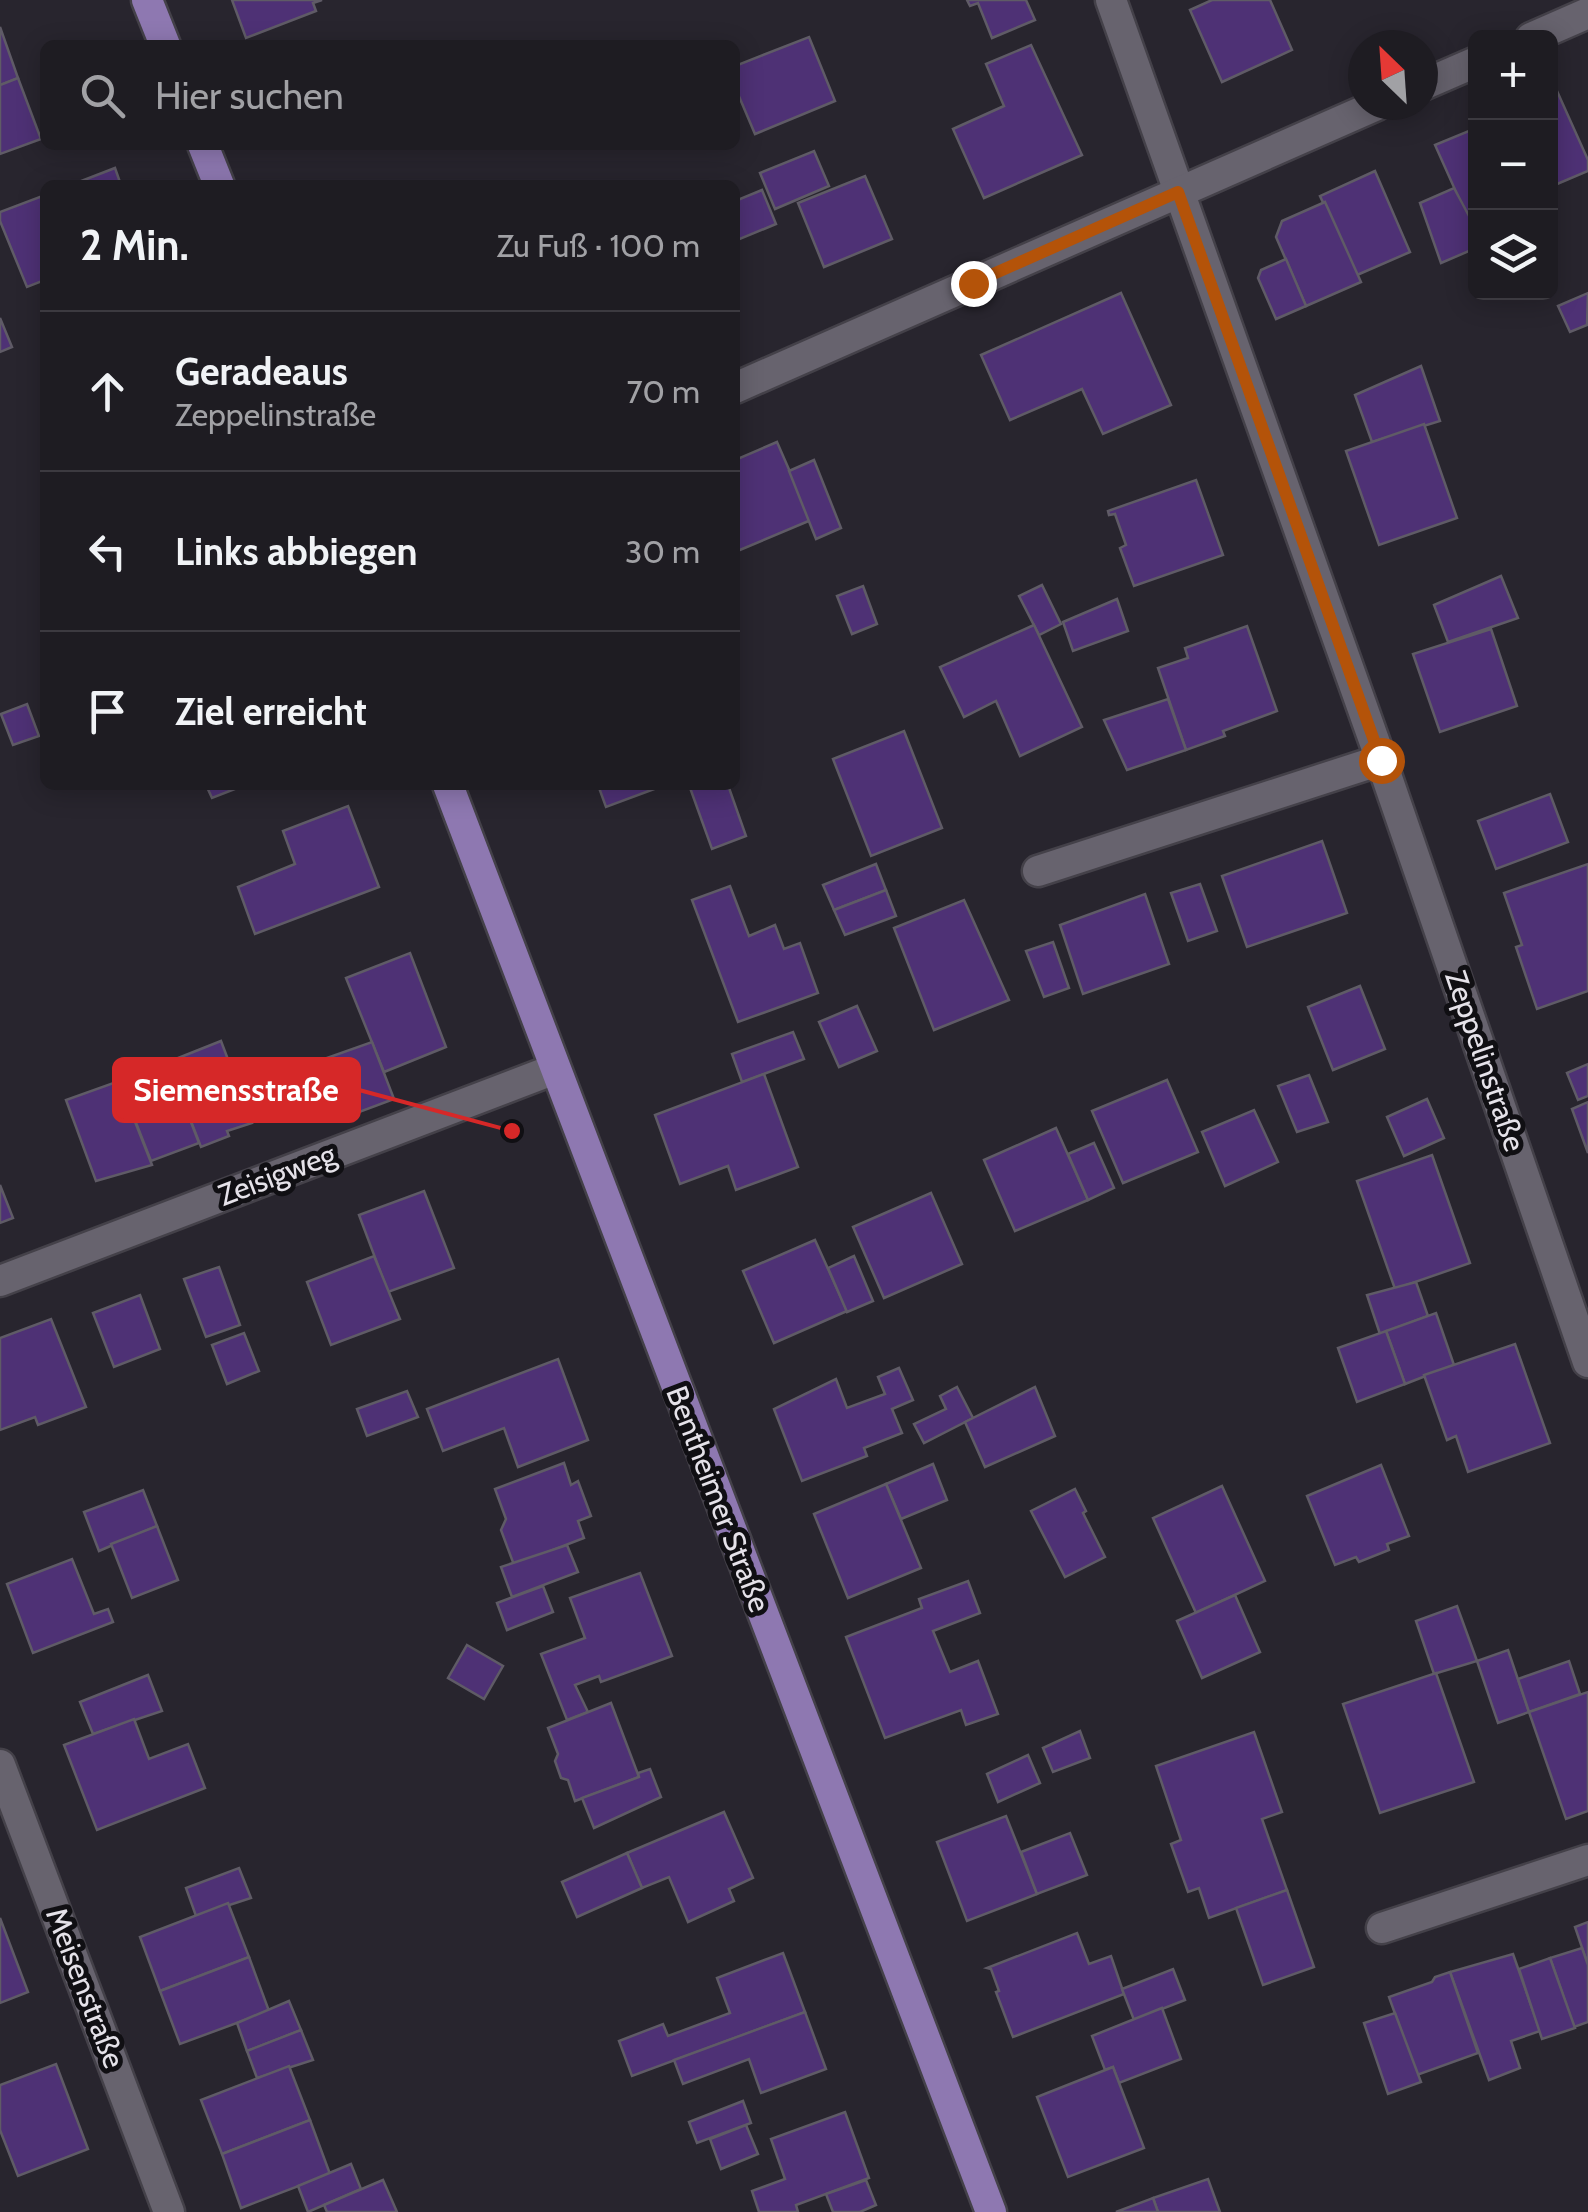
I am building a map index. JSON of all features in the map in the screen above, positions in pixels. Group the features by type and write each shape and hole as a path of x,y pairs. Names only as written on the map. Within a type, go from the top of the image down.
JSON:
{"main road":[{"path":"148,0 163,40"},
{"path":"205,150 217,180"},
{"name":"Bentheimer Straße","path":"450,790 991,2212"}],"street":[{"name":"Zeppelinstraße","path":"1111,0 1381,760 1588,1362"},
{"path":"1549,30 1588,12"},
{"path":"1438,78 1468,65"},
{"path":"740,386 1348,118"},
{"path":"1038,870 1381,760"},
{"name":"Zeisigweg","path":"0,1281 555,1069"},
{"name":"Meisenstraße","path":"0,1764 169,2212"},
{"path":"1382,1928 1588,1860"}],"building":[{"path":"232,0 322,0 313,3 316,11 246,38"},
{"path":"967,0 1026,0 1035,20 992,38 978,3 970,6"},
{"path":"1212,0 1270,0 1292,50 1222,82 1190,10"},
{"path":"0,27 18,78 0,85"},
{"path":"809,37 835,101 755,134 740,99 740,64"},
{"path":"1031,45 1082,155 984,198 953,129 1004,106 986,64"},
{"path":"18,78 40,139 0,154 0,85"},
{"path":"1558,93 1588,160 1588,171 1558,184"},
{"path":"1468,131 1468,219 1435,145"},
{"path":"814,151 829,186 775,209 760,173"},
{"path":"115,168 119,180 84,180"},
{"path":"1375,171 1410,252 1357,275 1320,196"},
{"path":"865,176 892,239 824,267 798,203"},
{"path":"1454,188 1468,214 1468,251 1441,263 1420,203"},
{"path":"762,190 776,224 740,239 740,199"},
{"path":"40,197 40,282 27,287 0,221 0,212"},
{"path":"1325,202 1361,282 1306,306 1276,237 1282,221"},
{"path":"1286,259 1306,306 1276,319 1258,278 1261,270"},
{"path":"1121,293 1171,405 1103,434 1082,389 1010,420 981,355"},
{"path":"1588,293 1587,325 1570,332 1558,306"},
{"path":"0,318 12,347 0,352"},
{"path":"1421,366 1440,421 1372,442 1355,395"},
{"path":"1424,424 1457,518 1379,545 1346,451"},
{"path":"777,442 811,520 740,550 740,458"},
{"path":"814,460 841,528 816,539 789,471"},
{"path":"1196,480 1223,555 1134,586 1120,548 1126,545 1115,514 1109,515 1108,511"},
{"path":"1501,576 1518,618 1448,642 1434,605"},
{"path":"1042,585 1061,624 1039,635 1019,596"},
{"path":"863,586 877,624 852,634 837,596"},
{"path":"1117,599 1128,631 1073,651 1063,622"},
{"path":"1034,625 1082,727 1020,756 996,701 964,717 940,667"},
{"path":"1247,626 1277,711 1186,750 1158,668 1188,658 1185,648"},
{"path":"1491,629 1517,706 1440,732 1413,654"},
{"path":"1168,699 1186,750 1127,770 1104,720"},
{"path":"27,704 39,736 13,745 1,714"},
{"path":"904,731 942,828 871,856 833,759"},
{"path":"208,790 232,790 212,798"},
{"path":"600,790 652,790 606,807"},
{"path":"691,790 730,790 746,836 712,849"},
{"path":"1550,794 1568,842 1496,869 1478,821"},
{"path":"348,806 379,887 255,934 238,887 295,864 283,831"},
{"path":"1322,841 1347,913 1247,947 1222,876"},
{"path":"876,864 886,890 834,910 823,885"},
{"path":"1588,864 1588,991 1537,1009 1516,947 1522,945 1504,893"},
{"path":"1200,884 1217,931 1188,941 1171,893"},
{"path":"730,886 749,936 775,925 784,949 800,943 818,993 738,1022 692,900"},
{"path":"886,890 896,916 845,935 834,910"},
{"path":"1145,894 1169,964 1083,994 1060,925"},
{"path":"964,900 1009,1000 934,1030 894,928"},
{"path":"1053,942 1069,988 1044,997 1026,951"},
{"path":"410,953 446,1047 384,1072 346,978"},
{"path":"1360,986 1385,1049 1333,1070 1308,1007"},
{"path":"857,1006 877,1051 839,1067 819,1022"},
{"path":"793,1032 804,1059 742,1082 732,1054"},
{"path":"221,1041 252,1123 227,1131 229,1136 201,1147 168,1062"},
{"path":"372,1042 394,1099 346,1117 324,1059"},
{"path":"1588,1064 1588,1096 1578,1100 1567,1073"},
{"path":"172,1073 199,1143 151,1161 124,1092"},
{"path":"764,1074 798,1167 736,1190 728,1166 680,1184 655,1115"},
{"path":"1309,1075 1328,1122 1297,1132 1278,1086"},
{"path":"1167,1080 1198,1152 1123,1183 1092,1111"},
{"path":"119,1081 152,1165 96,1181 66,1100"},
{"path":"1427,1099 1444,1138 1404,1156 1387,1117"},
{"path":"1588,1102 1588,1153 1572,1109"},
{"path":"1254,1110 1278,1162 1225,1186 1202,1132"},
{"path":"1056,1128 1088,1200 1015,1231 984,1160"},
{"path":"1094,1143 1114,1188 1088,1200 1068,1154"},
{"path":"1432,1155 1470,1263 1395,1289 1357,1181"},
{"path":"0,1185 13,1218 0,1223"},
{"path":"424,1191 454,1268 388,1292 359,1215"},
{"path":"931,1193 962,1264 884,1298 853,1227"},
{"path":"815,1240 847,1311 774,1343 743,1271"},
{"path":"374,1256 400,1319 331,1345 307,1282"},
{"path":"854,1256 873,1301 847,1312 828,1268"},
{"path":"219,1267 240,1325 206,1337 184,1279"},
{"path":"1416,1282 1428,1316 1380,1334 1367,1295"},
{"path":"140,1295 160,1349 114,1367 93,1313"},
{"path":"1436,1313 1454,1365 1405,1384 1386,1331"},
{"path":"51,1319 86,1407 38,1425 35,1417 0,1430 0,1338"},
{"path":"1386,1331 1405,1384 1357,1402 1338,1348"},
{"path":"244,1333 259,1371 227,1384 212,1345"},
{"path":"1515,1344 1550,1443 1468,1472 1456,1436 1447,1440 1424,1375"},
{"path":"558,1359 588,1440 518,1467 504,1428 443,1451 427,1409"},
{"path":"899,1368 913,1400 892,1409 902,1433 864,1448 867,1456 802,1481 774,1409 836,1379 847,1408 885,1394 878,1377"},
{"path":"957,1387 973,1418 924,1443 914,1424 946,1409 940,1396"},
{"path":"1035,1387 1055,1436 985,1467 965,1422"},
{"path":"407,1391 418,1417 367,1436 357,1409"},
{"path":"564,1463 571,1485 578,1481 591,1516 578,1521 584,1538 514,1565 501,1530 506,1519 495,1489"},
{"path":"933,1464 947,1500 901,1519 886,1484"},
{"path":"1381,1465 1409,1536 1387,1544 1389,1550 1359,1562 1356,1557 1335,1565 1307,1496"},
{"path":"886,1484 921,1568 848,1598 814,1514"},
{"path":"1222,1486 1265,1581 1196,1613 1153,1518"},
{"path":"1075,1489 1105,1557 1065,1577 1031,1511"},
{"path":"143,1490 157,1526 99,1551 84,1512"},
{"path":"157,1526 178,1580 132,1598 111,1544"},
{"path":"567,1545 578,1572 512,1597 501,1567"},
{"path":"72,1559 94,1614 108,1609 113,1622 33,1653 7,1584"},
{"path":"640,1573 672,1656 601,1682 599,1676 575,1685 588,1712 567,1720 541,1654 585,1638 570,1598"},
{"path":"968,1581 980,1613 933,1631 950,1672 978,1661 998,1714 966,1725 961,1710 885,1738 846,1637 922,1608 919,1599"},
{"path":"543,1586 553,1612 507,1630 497,1603"},
{"path":"1235,1595 1260,1652 1202,1678 1177,1621"},
{"path":"1457,1606 1477,1661 1434,1674 1416,1621"},
{"path":"467,1645 503,1666 484,1699 448,1678"},
{"path":"1508,1650 1529,1712 1498,1723 1477,1661"},
{"path":"1569,1661 1580,1694 1529,1712 1518,1679"},
{"path":"1436,1673 1474,1782 1380,1813 1343,1704"},
{"path":"148,1675 162,1711 93,1734 80,1702"},
{"path":"1588,1692 1588,1811 1566,1819 1529,1712"},
{"path":"611,1703 639,1777 575,1801 568,1780 561,1778 555,1761 558,1754 548,1728"},
{"path":"134,1719 149,1759 188,1744 205,1788 97,1830 64,1745"},
{"path":"1080,1731 1090,1758 1053,1772 1043,1748"},
{"path":"1254,1732 1282,1812 1262,1819 1287,1890 1209,1918 1199,1888 1188,1892 1171,1844 1181,1840 1156,1766"},
{"path":"1028,1755 1040,1783 998,1802 987,1774"},
{"path":"650,1769 661,1797 594,1828 582,1798 639,1777 638,1773"},
{"path":"724,1812 753,1878 729,1889 734,1901 688,1922 669,1877 642,1888 627,1853"},
{"path":"1006,1816 1037,1894 967,1921 937,1842"},
{"path":"1070,1833 1087,1875 1037,1894 1021,1852"},
{"path":"627,1853 642,1888 577,1917 562,1882"},
{"path":"239,1868 251,1898 196,1916 186,1888"},
{"path":"1287,1890 1314,1967 1263,1985 1236,1908"},
{"path":"228,1903 249,1957 160,1991 140,1937"},
{"path":"0,1918 28,1992 0,2003"},
{"path":"1588,1922 1588,1965 1575,1927"},
{"path":"1077,1933 1089,1964 1111,1956 1124,1994 1013,2037 991,1969 987,1968"},
{"path":"1582,1948 1588,1965 1588,2022 1574,2027 1550,1958"},
{"path":"783,1953 805,2012 632,2076 619,2041 663,2024 668,2036 730,2013 717,1978"},
{"path":"1513,1954 1540,2031 1511,2041 1520,2068 1489,2080 1450,1972"},
{"path":"249,1957 269,2011 180,2044 160,1991"},
{"path":"1550,1958 1575,2028 1542,2039 1519,1969"},
{"path":"1173,1969 1185,2000 1134,2020 1122,1989"},
{"path":"1450,1972 1478,2053 1417,2075 1389,1997"},
{"path":"289,2001 301,2030 247,2051 237,2023"},
{"path":"1162,2008 1181,2059 1119,2083 1113,2067 1105,2070 1092,2036"},
{"path":"805,2012 826,2069 761,2093 749,2059 683,2084 674,2060"},
{"path":"1395,2013 1421,2082 1388,2094 1364,2023"},
{"path":"301,2030 313,2060 257,2078 247,2051"},
{"path":"56,2064 88,2149 18,2176 0,2130 0,2085"},
{"path":"289,2066 310,2120 222,2154 201,2100"},
{"path":"1113,2067 1144,2148 1068,2177 1037,2097"},
{"path":"743,2101 751,2123 697,2143 689,2122"},
{"path":"845,2112 869,2178 796,2205 798,2212 759,2212 752,2191 785,2179 771,2139"},
{"path":"310,2120 330,2174 241,2208 222,2154"},
{"path":"746,2125 758,2154 721,2169 710,2139"},
{"path":"351,2164 361,2189 308,2212 298,2186"},
{"path":"1208,2179 1220,2212 1158,2212 1153,2198"},
{"path":"383,2180 397,2212 327,2212 324,2205"},
{"path":"866,2180 876,2205 860,2212 833,2212 826,2194"},
{"path":"1153,2198 1158,2212 1116,2212"}],"place":[{"name":"Siemensstraße","path":"512,1131"}],"route":[{"path":"973,283 1178,192 1381,760"}]}
